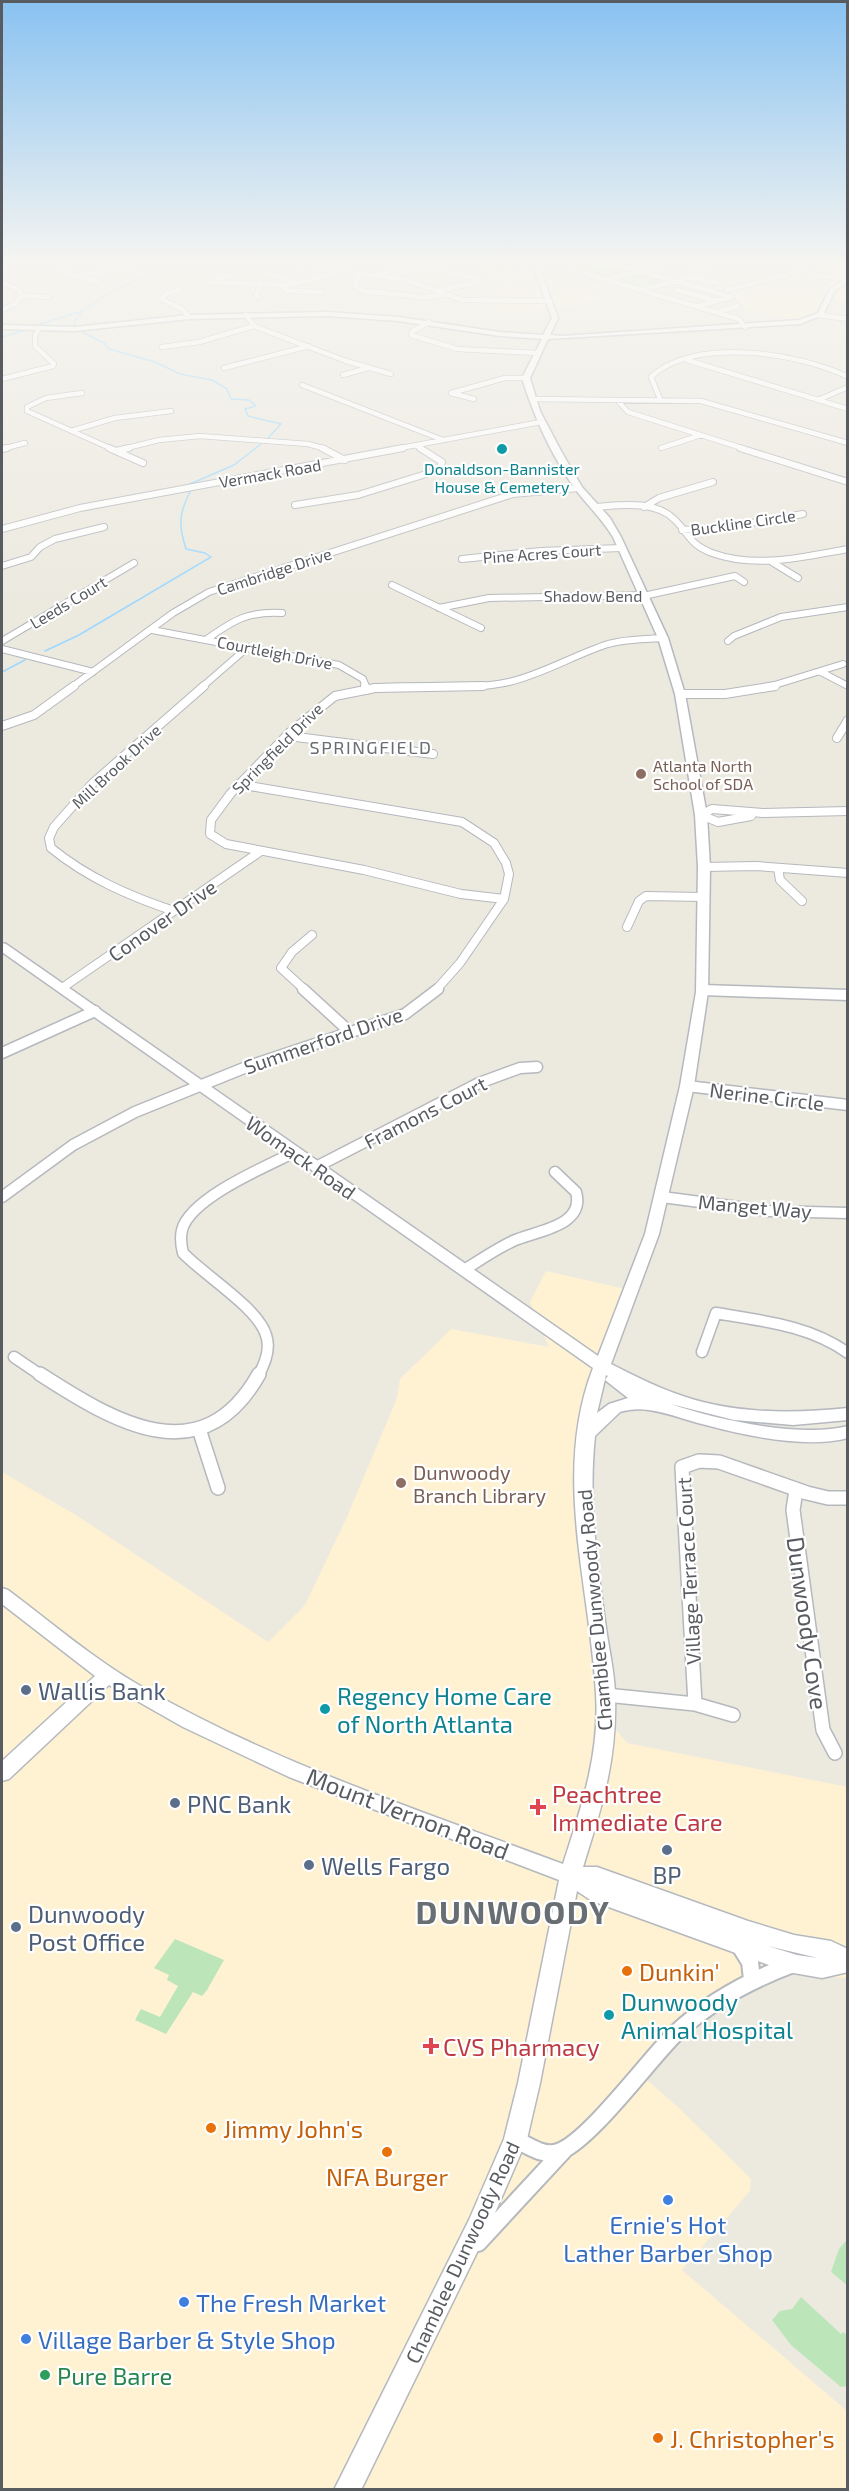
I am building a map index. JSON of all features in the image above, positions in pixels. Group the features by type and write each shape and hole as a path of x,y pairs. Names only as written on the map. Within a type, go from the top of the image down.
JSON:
{"street":[{"path":"474,399 451,393 504,378"},
{"name":"Chamblee Dunwoody Road","path":"346,2490 463,2259 515,2139 570,1875 602,1771 606,1695 585,1537 583,1469 594,1389 652,1234 687,1086 702,990 704,867 701,815 680,694 663,638 621,548 607,520 579,488 541,422 526,378"},
{"path":"652,378 660,399"},
{"path":"747,378 848,408"},
{"path":"302,385 443,440"},
{"path":"818,400 848,387"},
{"path":"82,393 45,399 27,407 27,411 143,464"},
{"path":"532,400 660,399 714,404 848,443"},
{"path":"616,400 628,412 848,482"},
{"path":"71,432 115,418 171,411"},
{"name":"Vermack Road","path":"2,529 80,508 541,422"},
{"path":"661,448 701,435"},
{"path":"116,451 159,440 200,436 308,444 326,449 345,460"},
{"path":"840,441 848,438"},
{"path":"2,449 25,443"},
{"path":"295,505 358,495 439,470 442,462 417,446"},
{"path":"644,507 659,498 713,482"},
{"name":"Cambridge Drive","path":"2,726 34,715 173,613 209,592 513,494 579,488"},
{"path":"596,507 644,507 673,517 691,541 712,553 735,559 772,561 848,549"},
{"name":"Buckline Circle","path":"682,530 728,526 803,514"},
{"path":"2,566 31,557 55,539 104,527"},
{"name":"Pine Acres Court","path":"462,559 541,551 621,548"},
{"path":"772,561 798,578"},
{"name":"Leeds Court","path":"2,641 57,611 74,597 134,563"},
{"name":"Shadow Bend","path":"439,608 489,598 643,595 735,576 744,582"},
{"path":"393,585 481,628"},
{"path":"729,641 734,636 781,617 848,607"},
{"name":"Courtleigh Drive","path":"207,639 241,615 259,611 282,613"},
{"name":"Courtleigh Drive","path":"152,630 339,665 363,679 367,690"},
{"name":"Springfield Drive","path":"504,899 461,894 364,870 226,844 210,834 210,822 238,784 322,702 348,692 367,690 498,684 609,644 627,640 663,638"},
{"name":"Mill Brook Drive","path":"174,911 123,894 89,875 51,848 49,838 54,827 93,783 248,647"},
{"path":"2,649 93,672"},
{"path":"680,694 730,695 754,692 843,664"},
{"path":"821,672 848,686"},
{"path":"837,738 848,720"},
{"path":"288,736 433,754"},
{"name":"Summerford Drive","path":"2,1197 97,1131 197,1084 405,1014 430,998 504,899 510,887 509,870 501,851 478,829 439,816 238,784"},
{"path":"701,815 718,822 764,813 848,811"},
{"name":"Conover Drive","path":"62,988 261,851"},
{"path":"704,867 778,868 848,873"},
{"path":"778,868 780,880 802,901"},
{"path":"627,927 639,901 646,896 703,897"},
{"path":"312,935 292,952 281,968 350,1032"},
{"name":"Womack Road","path":"2,947 601,1366"},
{"path":"702,990 796,995 848,994"},
{"path":"2,1053 95,1011"},
{"name":"Framons Court","path":"316,1167 479,1083 520,1068 537,1067"},
{"name":"Nerine Circle","path":"687,1086 848,1105"},
{"path":"14,1357 87,1403 133,1424 158,1432 183,1433 199,1429 218,1420 248,1392 262,1371 267,1355 267,1340 263,1329 249,1312 192,1264 183,1253 180,1241 182,1227 210,1198 239,1180 295,1152"},
{"path":"464,1270 520,1237 556,1226 567,1219 575,1210 579,1199 576,1188 555,1172"},
{"name":"Manget Way","path":"662,1197 769,1211 848,1213"},
{"path":"702,1352 716,1313 818,1335 834,1341 848,1353"},
{"path":"601,1366 616,1383 669,1410 778,1432 818,1437 848,1432"},
{"path":"601,1366 670,1398 734,1414 793,1419 848,1414"},
{"path":"588,1432 609,1411 620,1404 656,1405"},
{"path":"199,1429 218,1488"},
{"name":"Village Terrace Court","path":"695,1704 682,1467 692,1462 707,1461 738,1467 808,1494 848,1498"},
{"name":"Dunwoody Cove","path":"796,1490 793,1510 823,1730 835,1753"},
{"name":"Mount Vernon Road","path":"2,1595 137,1693 251,1751 347,1791 570,1875 597,1876 748,1930 794,1944 831,1951 848,1961"},
{"path":"2,1773 109,1674"},
{"path":"606,1695 695,1704 733,1715"},
{"path":"570,1875 599,1895 793,1964 832,1969 848,1961"},
{"path":"740,1946 750,1962 752,1979"},
{"path":"463,2259 674,2035 714,2001 752,1979 793,1964"},
{"path":"515,2139 543,2152 557,2152 566,2149"}],"shaded area":[{"path":"546,1271 634,1291 608,1365 589,1440 580,1513 606,1718 627,1743 848,1787 847,1978 781,1974 697,2023 647,2080 751,2179 750,2191 682,2270 847,2411 847,2489 2,2489 2,1472 76,1515 268,1642 305,1605 347,1517 397,1398 400,1379 451,1329 549,1347 530,1302"}],"green space":[{"path":"175,1939 224,1960 207,1990 202,1996 193,1992 166,2034 135,2020 141,2009 160,2017 178,1986 167,1980 169,1975 154,1968"},
{"path":"847,2240 847,2285 831,2272 839,2249"},
{"path":"801,2297 841,2334 843,2332 847,2335 847,2386 841,2387 791,2345 772,2320 780,2311 792,2309"}],"waterway":[{"path":"203,378 212,380 227,389 231,399 249,400 256,406 245,409 248,416 281,424 268,438"},
{"path":"190,484 234,465 261,444"},
{"path":"45,651 79,635 211,557 205,553 186,549 181,519 191,490"},
{"path":"2,672 25,660"}],"place":[{"name":"Donaldson-Bannister House & Cemetery","path":"502,449"},
{"name":"Atlanta North School of SDA","path":"641,774"},
{"name":"Dunwoody Branch Library","path":"401,1483"},
{"name":"Wallis Bank","path":"26,1690"},
{"name":"Regency Home Care of North Atlanta","path":"325,1709"},
{"name":"PNC Bank","path":"175,1803"},
{"name":"Peachtree Immediate Care","path":"538,1807"},
{"name":"BP","path":"667,1850"},
{"name":"Wells Fargo","path":"309,1865"},
{"name":"Dunwoody Post Office","path":"16,1927"},
{"name":"Dunkin'","path":"627,1971"},
{"name":"Dunwoody Animal Hospital","path":"609,2015"},
{"name":"CVS Pharmacy","path":"431,2046"},
{"name":"Jimmy John's","path":"211,2128"},
{"name":"NFA Burger","path":"387,2152"},
{"name":"Ernie's Hot Lather Barber Shop","path":"668,2200"},
{"name":"The Fresh Market","path":"184,2302"},
{"name":"Village Barber & Style Shop","path":"26,2339"},
{"name":"Pure Barre","path":"45,2375"},
{"name":"J. Christopher's","path":"658,2438"}],"district":[{"name":"SPRINGFIELD","path":"371,747"},
{"name":"DUNWOODY","path":"513,1911"}]}
